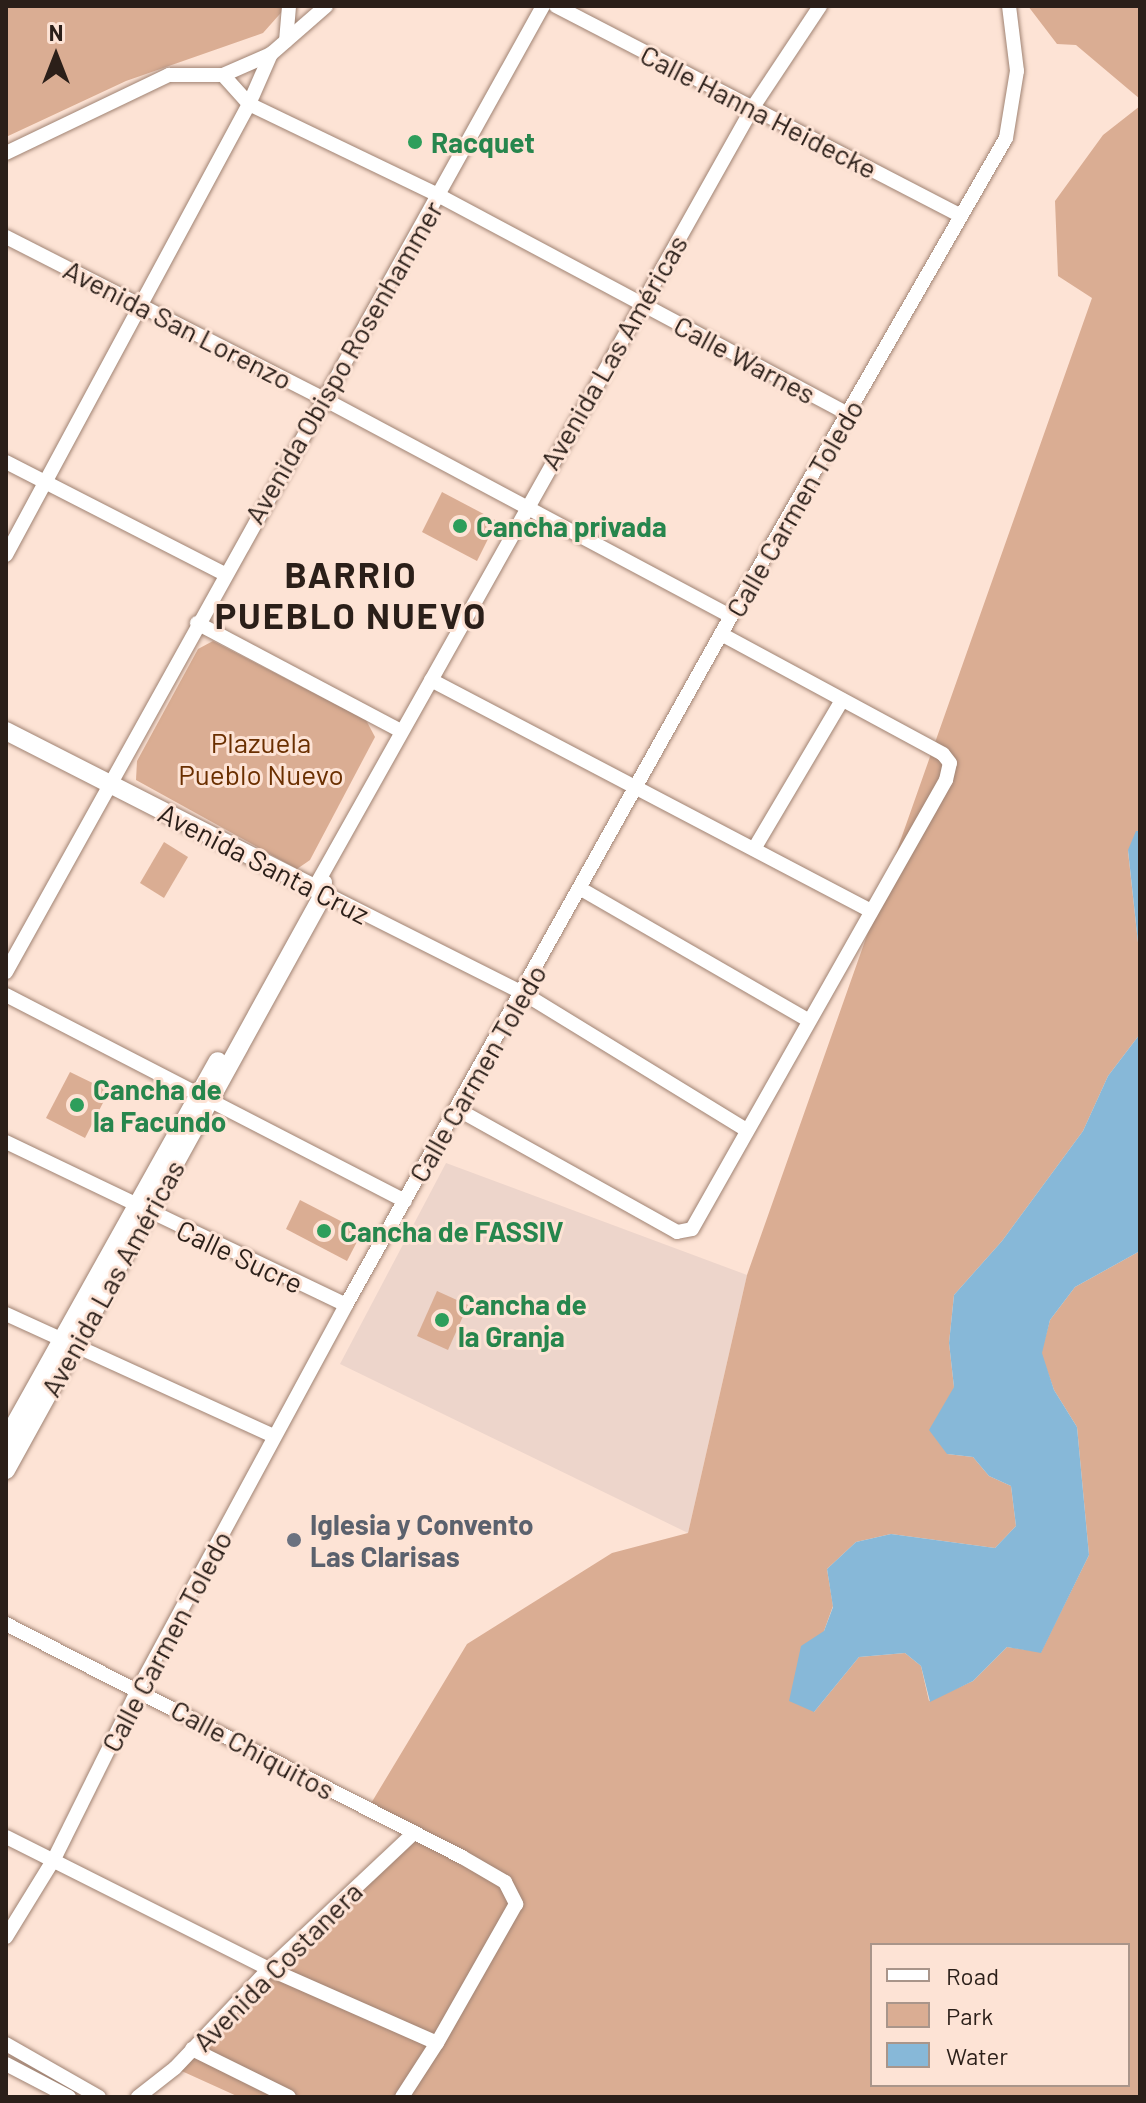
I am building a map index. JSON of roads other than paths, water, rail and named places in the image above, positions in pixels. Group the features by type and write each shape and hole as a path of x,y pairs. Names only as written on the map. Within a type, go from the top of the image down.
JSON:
{"main road":[{"name":"Avenida Santa Cruz","path":"6,731 111,786 322,884"},
{"name":"Avenida Las Américas","path":"6,1440 67,1343 143,1211 322,884"},
{"name":"Avenida Las Américas","path":"6,1470 67,1343"}],"street":[{"path":"286,41 289,6"},
{"path":"6,153 169,75 223,75 271,54 326,6"},
{"name":"Avenida Obispo Rosenhammer","path":"6,972 111,786 223,573 543,6"},
{"name":"Calle Hanna Heidecke","path":"556,6 961,216"},
{"name":"Avenida Las Américas","path":"322,884 401,731 526,506 753,107 820,6"},
{"name":"Calle Carmen Toledo","path":"6,1937 54,1859 139,1688 346,1305 731,616 1006,138 1013,114 1017,71 1009,6"},
{"path":"6,555 139,302 249,104 271,54"},
{"name":"Calle Warnes","path":"223,75 249,104 438,195 848,414"},
{"name":"Avenida San Lorenzo","path":"6,237 139,302 731,616"},
{"path":"6,462 223,573"},
{"path":"197,623 401,731"},
{"path":"457,1109 685,1233 692,1229 946,780 950,763 721,634"},
{"path":"431,680 870,910"},
{"path":"754,849 842,700"},
{"name":"Avenida Santa Cruz","path":"322,884 523,993 747,1130"},
{"path":"581,889 808,1020"},
{"path":"6,995 204,1100 405,1201"},
{"name":"Calle Sucre","path":"6,1142 143,1211 346,1305"},
{"path":"6,1314 274,1436"},
{"name":"Calle Chiquitos","path":"6,1624 139,1688 505,1882 516,1904 437,2043"},
{"name":"Avenida Costanera","path":"138,2097 192,2049 269,1969 414,1833"},
{"path":"6,1837 269,1969 437,2043 402,2097"},
{"path":"6,2044 99,2097"},
{"path":"192,2049 289,2097"},
{"path":"6,2064 69,2097"}],"water":[{"path":"1136,831 1140,831 1140,961 1128,850"},
{"path":"1140,1034 1140,1251 1075,1287 1050,1320 1042,1353 1054,1390 1077,1427 1089,1555 1041,1653 1007,1647 973,1681 930,1702 921,1666 905,1653 859,1657 814,1712 789,1701 801,1646 824,1631 833,1607 827,1569 856,1542 891,1534 995,1548 1016,1526 1011,1486 989,1476 973,1457 947,1454 929,1430 954,1387 949,1343 954,1295 1002,1241 1083,1131 1108,1076"}],"place":[{"name":"Racquet","path":"415,142"},
{"name":"Cancha privada","path":"460,526"},
{"name":"Cancha de la Facundo","path":"77,1105"},
{"name":"Cancha de FASSIV","path":"324,1231"},
{"name":"Cancha de la Granja","path":"442,1320"},
{"name":"Iglesia y Convento Las Clarisas","path":"294,1540"}],"district":[{"name":"BARRIO PUEBLO NUEVO","path":"351,594"}],"park label":[{"name":"Plazuela Pueblo Nuevo","path":"261,758"}]}
